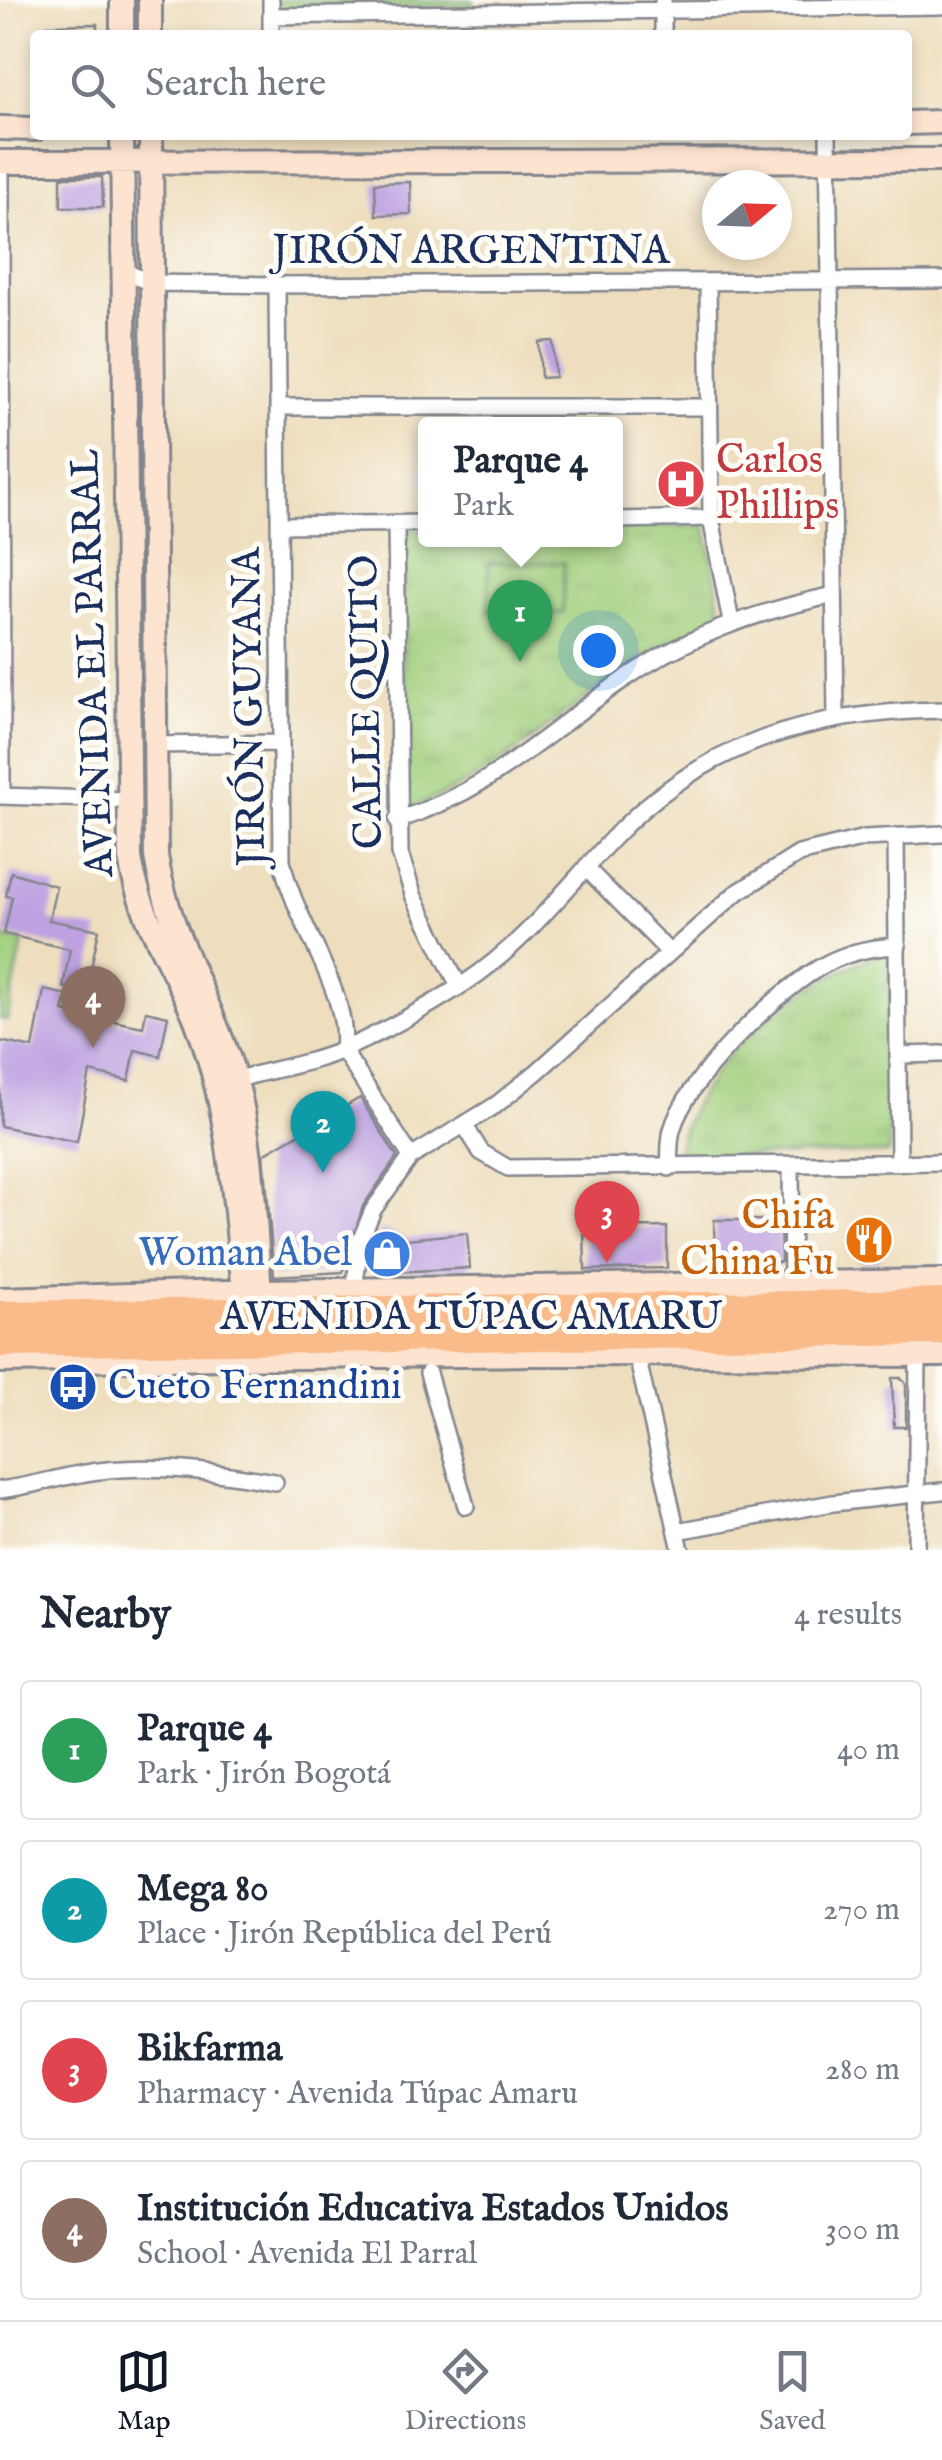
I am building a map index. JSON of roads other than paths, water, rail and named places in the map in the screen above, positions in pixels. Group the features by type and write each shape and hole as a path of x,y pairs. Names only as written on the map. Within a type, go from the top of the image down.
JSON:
{"highway":[{"name":"AVENIDA TÚPAC AMARU","path":"0,1316 942,1304"},
{"name":"AVENIDA TÚPAC AMARU","path":"0,1342 942,1330"}],"main road":[{"path":"122,0 122,30"},
{"path":"150,0 150,30"},
{"path":"912,123 942,122"},
{"path":"0,128 30,129"},
{"name":"AVENIDA EL PARRAL","path":"122,140 130,858 140,904 226,1083"},
{"name":"AVENIDA EL PARRAL","path":"151,140 154,744 160,881 226,1083 226,1120 252,1291"},
{"path":"0,162 942,160"},
{"name":"AVENIDA TÚPAC AMARU","path":"0,1299 354,1289 942,1281"},
{"name":"AVENIDA TÚPAC AMARU","path":"0,1361 942,1355"}],"street":[{"path":"662,4 662,30"},
{"path":"271,8 942,6"},
{"path":"828,140 836,717"},
{"path":"0,162 1,796 127,800"},
{"name":"JIRÓN ARGENTINA","path":"124,271 151,283 278,285 942,280"},
{"path":"708,284 711,518 731,622"},
{"name":"JIRÓN GUYANA","path":"278,285 278,743 286,884 346,1033 343,1050 410,1157"},
{"path":"278,407 708,407"},
{"path":"623,520 711,518"},
{"path":"280,525 418,522"},
{"name":"CALLE QUITO","path":"396,523 400,854 414,898 460,986"},
{"path":"397,820 441,806 482,785 618,683 731,622 834,595"},
{"path":"226,1083 343,1050 460,986 525,932 638,814 701,769 771,734 836,717 872,711 942,710"},
{"path":"154,744 278,743"},
{"path":"354,1289 361,1240 373,1210 410,1157 465,1126 538,1071 759,876 799,854 865,838 942,834"},
{"path":"896,836 899,1162"},
{"path":"586,868 669,952"},
{"path":"669,1168 672,1130 686,1101 708,1070 779,999 818,968 874,946 898,946"},
{"path":"899,1054 942,1054"},
{"path":"465,1126 481,1152 508,1168 942,1162"},
{"path":"791,1165 792,1283"},
{"path":"638,1356 681,1550"},
{"path":"916,1550 918,1356"},
{"path":"428,1373 466,1506"},
{"path":"0,1490 103,1470 196,1470 276,1482"},
{"path":"677,1530 942,1491"}],"place":[{"name":"Carlos Phillips","path":"681,484"},
{"name":"Parque 4","path":"520,662"},
{"name":"Institución Educativa Estados Unidos","path":"93,1048"},
{"name":"Mega 80","path":"323,1173"},
{"name":"Chifa China Fu","path":"869,1240"},
{"name":"Woman Abel","path":"387,1254"},
{"name":"Bikfarma","path":"607,1263"},
{"name":"Cueto Fernandini","path":"73,1387"}]}
